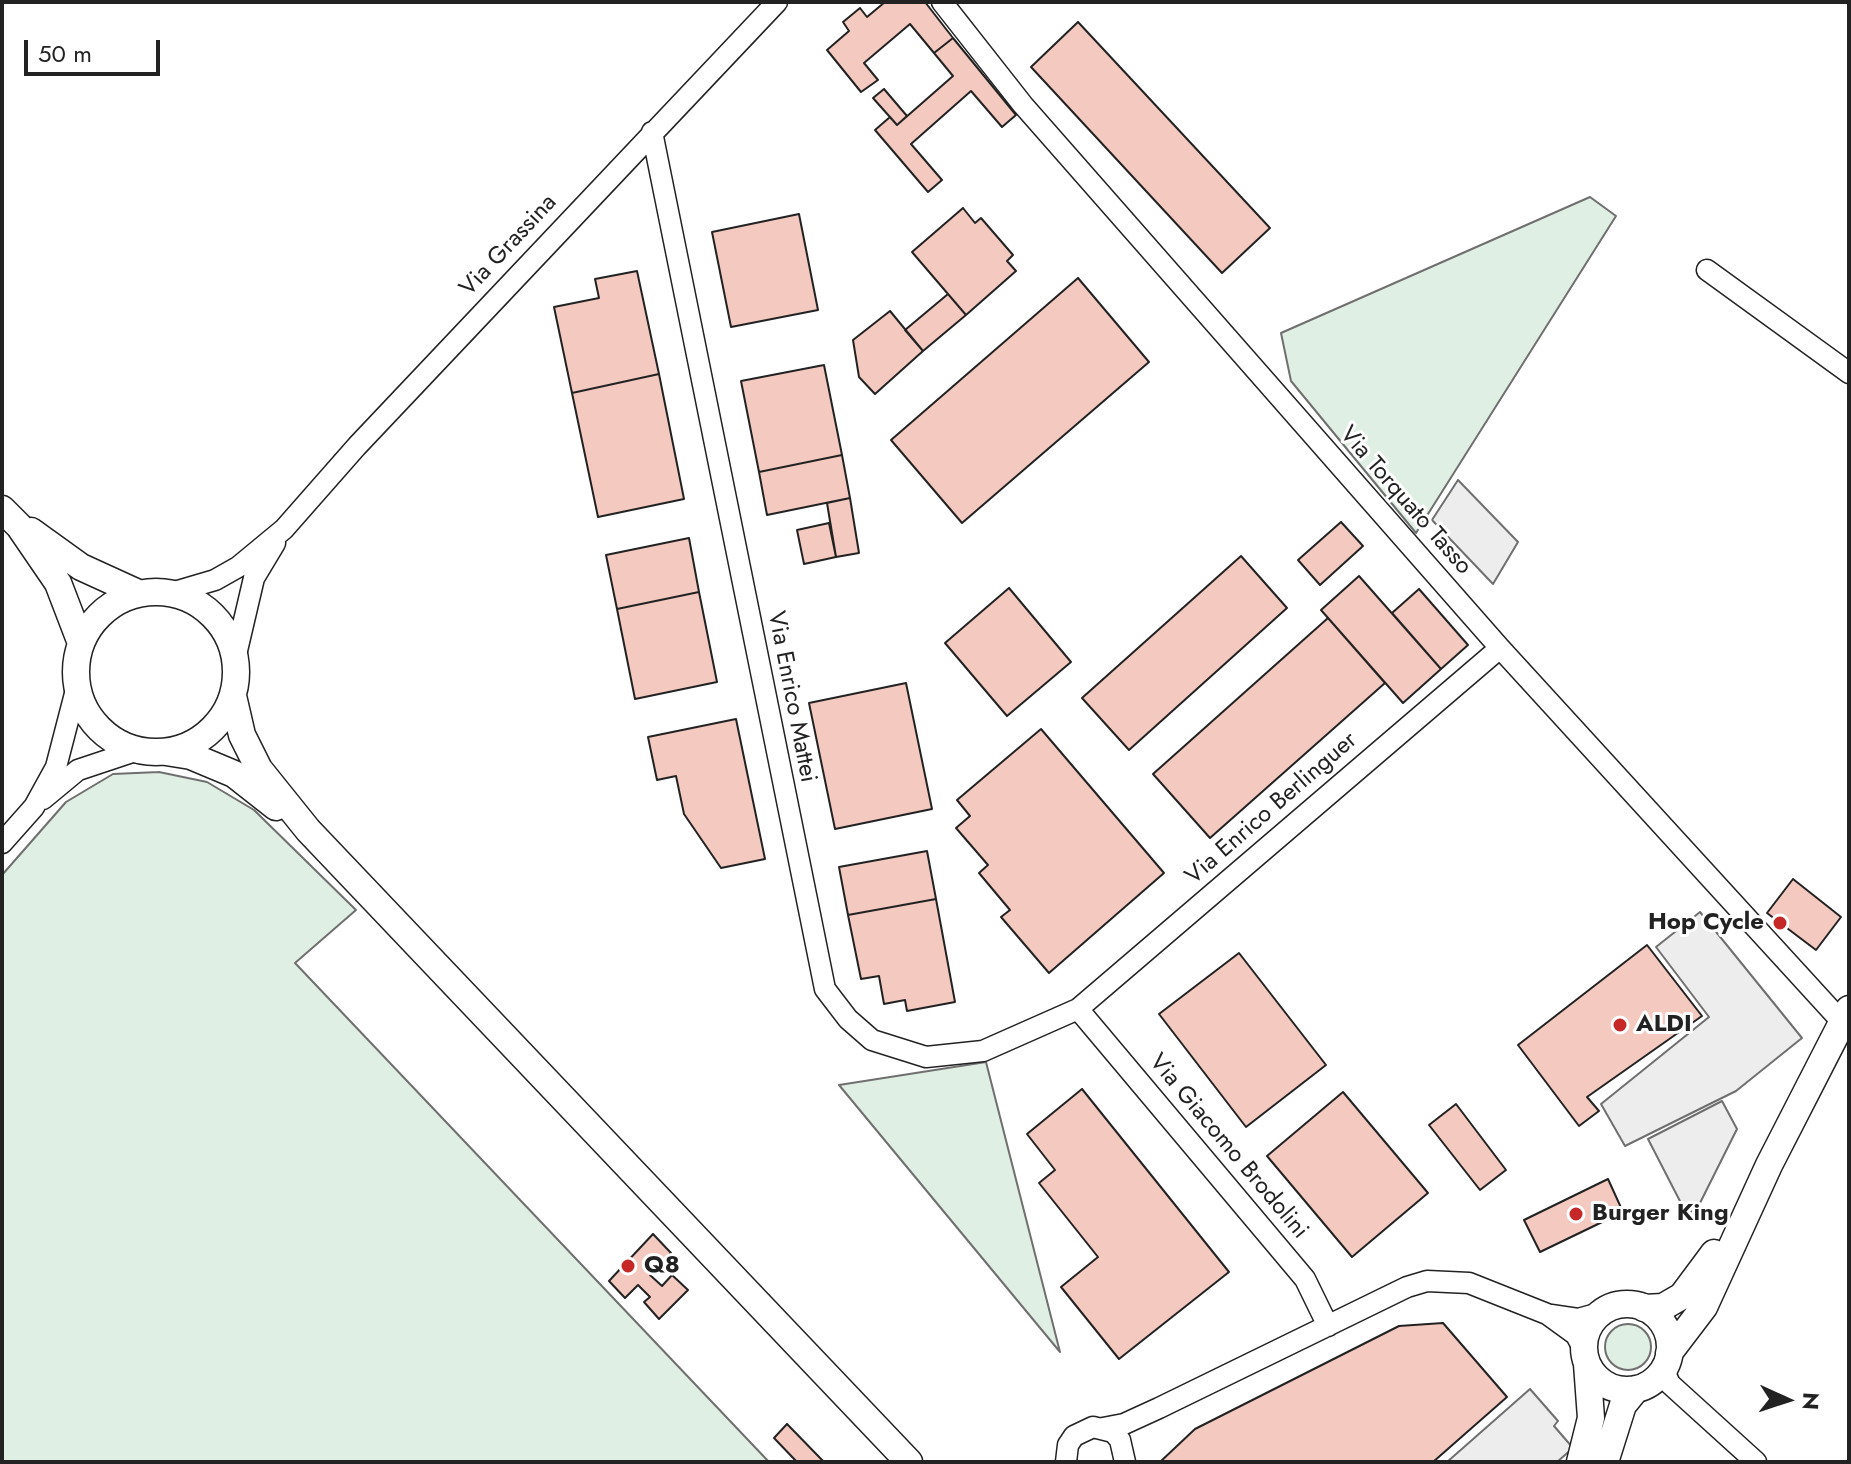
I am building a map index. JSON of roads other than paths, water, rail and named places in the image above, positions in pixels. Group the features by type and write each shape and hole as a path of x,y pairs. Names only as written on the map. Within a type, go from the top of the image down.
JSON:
{"main road":[{"path":"10,517 81,567 138,593"},
{"path":"10,517 58,583 81,643"},
{"path":"308,830 298,813 259,769 242,735 233,696 235,659 223,627 211,614 197,603 171,593 138,593 113,604 92,623 81,643 77,686 82,703 98,728 116,742 138,750 191,756 234,774 308,830 909,1462"},
{"path":"164,752 203,737 222,718 233,696"},
{"path":"1605,1462 1623,1405 1668,1357 1704,1307 1769,1165 1846,1016"},
{"path":"1580,1462 1591,1418 1585,1335 1600,1313 1626,1304 1644,1308 1663,1307 1690,1289 1769,1165"},
{"path":"1644,1308 1661,1321 1668,1333 1668,1357"},
{"path":"1586,1357 1607,1385 1643,1386"}],"street":[{"name":"Via Grassina","path":"171,593 215,580 238,567 284,529 652,132 777,2"},
{"name":"Via Torquato Tasso","path":"942,2 1023,105 1500,648 1846,1016"},
{"name":"Via Enrico Mattei","path":"652,132 825,989 848,1019 872,1040 926,1057 983,1051 1078,1009"},
{"path":"1707,270 1849,373"},
{"name":"Via Grassina","path":"235,659 254,578 284,529"},
{"name":"Via Enrico Berlinguer","path":"1078,1009 1500,648"},
{"path":"34,807 56,767 77,686"},
{"path":"2,843 34,807 78,770 138,750"},
{"name":"Via Giacomo Brodolini","path":"1078,1009 1305,1279 1328,1326"},
{"path":"1066,1462 1068,1445 1074,1436 1093,1427 1124,1424 1407,1287 1439,1281 1469,1283 1547,1314 1578,1319 1600,1313"},
{"path":"1547,1314 1576,1335 1586,1357"},
{"path":"1668,1357 1667,1380 1756,1462"},
{"path":"1643,1386 1663,1384 1678,1393"},
{"path":"1126,1460 1136,1428 1159,1408"},
{"path":"1103,1428 1120,1440 1126,1460"}],"place":[{"name":"Hop Cycle","path":"1780,923"},
{"name":"ALDI","path":"1620,1025"},
{"name":"Burger King","path":"1576,1214"},
{"name":"Q8","path":"628,1266"}]}
